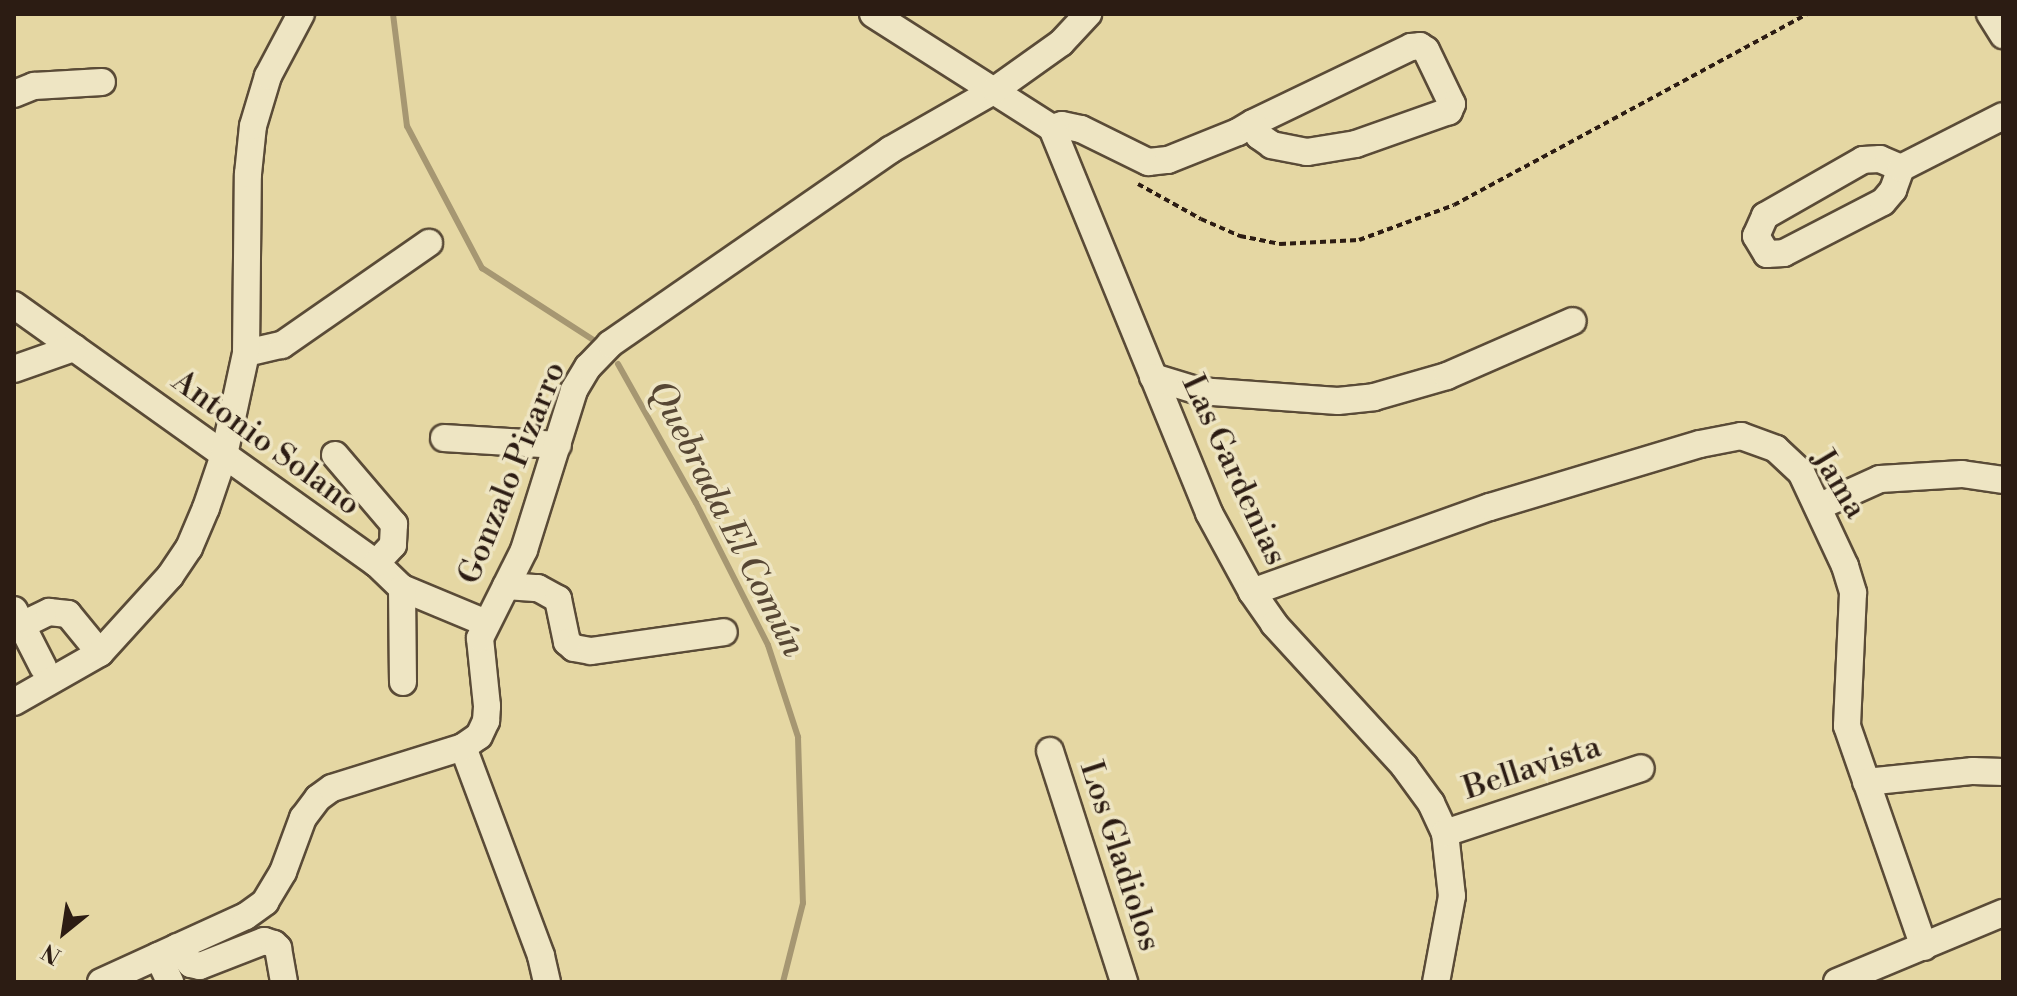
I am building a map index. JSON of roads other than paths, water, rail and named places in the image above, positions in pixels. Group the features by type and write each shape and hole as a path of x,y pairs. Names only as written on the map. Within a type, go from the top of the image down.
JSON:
{"street":[{"path":"14,702 100,653 145,606 189,548 224,455 246,353 248,174 253,126 268,76 301,14"},
{"path":"873,14 1052,128 1062,125 1081,129 1148,162 1168,160 1253,123 1411,47 1420,46 1426,50 1452,104 1449,111 1356,144 1307,152 1272,145 1259,136 1253,123"},
{"name":"Gonzalo Pizarro","path":"463,747 479,736 486,721 480,652 486,623 524,550 574,390 588,367 610,344 890,150 995,90 1061,43 1088,14"},
{"path":"1990,14 2003,35"},
{"path":"14,94 34,86 102,82"},
{"path":"1901,168 1880,159 1863,160 1765,216 1757,226 1756,236 1767,254 1784,253 1883,202 1893,190 1901,168 2003,116"},
{"name":"Las Gardenias","path":"1052,128 1209,513 1252,592 1274,624 1404,766 1431,803 1445,833 1452,896 1436,982"},
{"path":"246,353 282,345 429,243"},
{"name":"Antonio Solano","path":"14,305 376,563 402,588 486,623"},
{"path":"1153,377 1199,391 1338,401 1374,397 1447,376 1573,321"},
{"path":"14,369 74,348"},
{"name":"Jama","path":"1252,592 1490,507 1700,444 1741,436 1776,449 1801,472 1820,506 1853,593 1847,726 1924,947"},
{"path":"444,438 558,445"},
{"path":"335,455 394,524 393,545 376,563"},
{"path":"1820,506 1880,479 1962,474 2003,480"},
{"path":"506,586 538,588 558,599 567,642 574,648 591,651 724,632"},
{"path":"402,588 403,682"},
{"path":"43,667 18,618 49,612 68,614 100,653"},
{"path":"101,982 246,916 265,902 283,872 303,818 318,798 332,788 463,747 541,956 547,982"},
{"name":"Los Gladiolos","path":"1050,751 1124,982"},
{"name":"Bellavista","path":"1445,833 1641,768"},
{"path":"1866,782 1973,771 2003,772"},
{"path":"1837,982 2003,913"},
{"path":"168,952 200,966 264,941 278,948 284,982"},
{"path":"168,952 170,982"}],"waterway":[{"name":"Quebrada El Común","path":"393,14 407,126 482,268 595,341"},
{"name":"Quebrada El Común","path":"618,364 696,503 768,645 798,737 803,903 783,982"}]}
